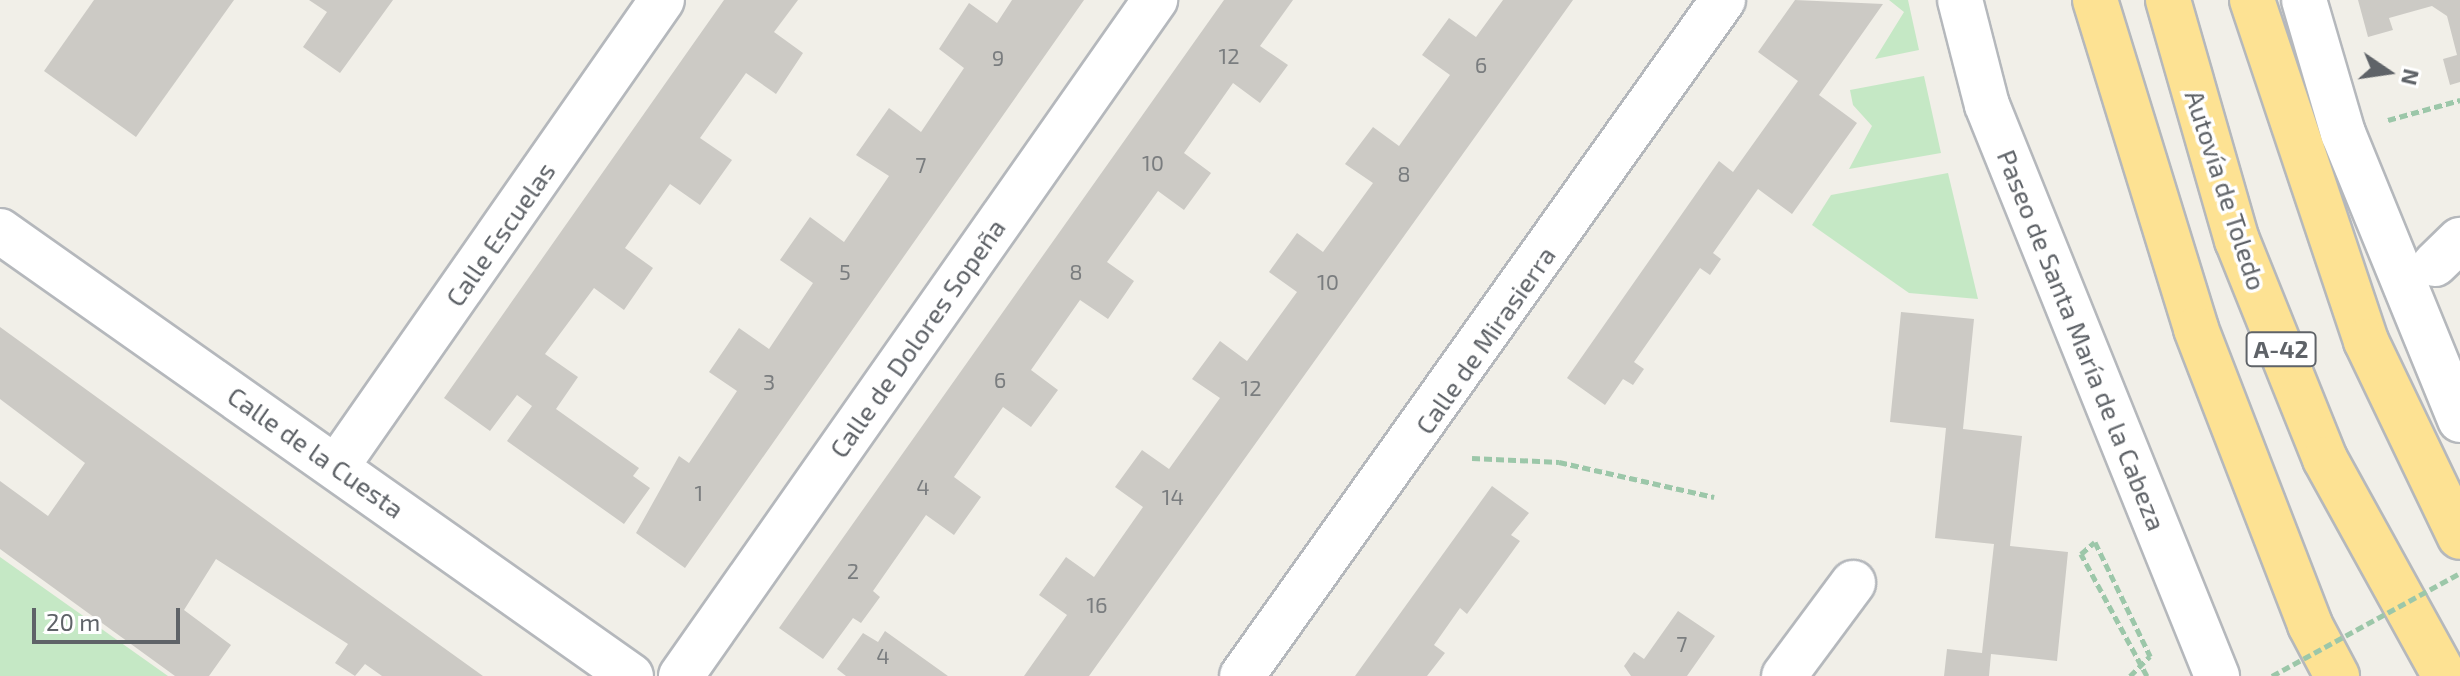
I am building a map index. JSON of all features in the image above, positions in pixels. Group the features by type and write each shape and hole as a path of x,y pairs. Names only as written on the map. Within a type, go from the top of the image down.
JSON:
{"highway":[{"name":"A-42","path":"2095,0 2196,329 2310,625 2337,676"},
{"name":"Autovía de Toledo","path":"2168,0 2237,240 2319,444 2445,676"},
{"path":"2252,0 2366,341 2460,537"}],"street":[{"name":"Calle Escuelas","path":"337,466 662,0"},
{"name":"Calle de Dolores Sopeña","path":"681,676 1155,0"},
{"name":"Calle de Mirasierra","path":"1242,676 1723,0"},
{"name":"Paseo de Santa María de la Cabeza","path":"1960,0 1987,105 2217,676"},
{"path":"2304,0 2343,133 2460,420"},
{"name":"Calle de la Cuesta","path":"0,231 631,676"},
{"path":"1784,676 1853,583"}],"path":[{"path":"2381,122 2460,100"},
{"path":"1472,458 1559,462 1714,497"},
{"path":"2130,676 2150,656 2095,542 2081,554 2147,676"},
{"path":"2272,676 2460,573"}],"green space":[{"path":"1889,0 1908,0 1919,50 1875,59 1904,12"},
{"path":"1924,76 1941,153 1849,169 1872,126 1853,105 1850,90"},
{"path":"1948,173 1978,299 1909,293 1812,225 1831,195"},
{"path":"0,557 168,676 0,676"}],"building":[{"path":"94,0 234,0 136,137 44,71"},
{"path":"309,0 393,0 340,73 303,47 327,12"},
{"path":"724,0 798,0 774,32 803,53 776,94 746,73 700,138 732,160 700,205 670,184 625,248 653,268 624,310 594,288 545,354 578,377 556,409 639,468 633,476 650,488 624,524 507,441 532,406 517,395 490,431 444,398"},
{"path":"1012,0 1084,0 685,568 636,533 679,456 689,463 737,391 709,372 739,328 769,349 813,283 780,260 810,217 844,242 889,176 856,155 889,108 921,132 964,68 939,49 969,3 997,23"},
{"path":"1224,0 1293,0 1260,46 1288,65 1260,103 1233,83 1184,153 1211,173 1184,210 1158,191 1107,262 1134,281 1108,319 1080,300 1031,370 1058,390 1031,427 1003,407 954,477 981,497 954,535 926,515 873,591 880,597 861,623 853,618 823,659 779,628"},
{"path":"1503,0 1573,0 1089,676 1024,676 1067,615 1039,595 1066,557 1094,577 1143,507 1115,487 1142,450 1169,469 1220,398 1192,379 1220,341 1247,361 1297,292 1269,272 1297,233 1323,252 1373,183 1345,164 1373,127 1399,146 1450,75 1422,55 1449,18 1476,37"},
{"path":"1795,0 1883,4 1819,95 1857,123 1792,214 1758,189 1713,253 1721,259 1710,275 1700,268 1634,362 1644,369 1633,385 1623,379 1605,405 1567,378 1719,161 1733,172 1798,81 1758,52"},
{"path":"2358,0 2460,0 2460,82 2450,85 2443,59 2457,55 2447,16 2432,6 2389,18 2393,30 2368,37"},
{"path":"1901,312 1974,319 1963,429 2022,436 2010,546 2068,552 2057,661 1991,654 1989,676 1944,676 1947,649 1982,653 1994,544 1935,538 1946,428 1890,422"},
{"path":"0,327 483,676 382,676 365,664 355,676 335,663 348,644 216,559 184,610 231,645 209,676 175,676 0,549 0,481 48,516 85,463 0,399"},
{"path":"1492,486 1529,513 1511,535 1520,541 1467,614 1460,608 1434,645 1445,653 1427,676 1355,676"},
{"path":"1678,611 1715,636 1687,676 1631,676 1624,666 1634,652 1644,659"},
{"path":"885,631 948,676 846,676 837,669 863,633 878,642"}]}
